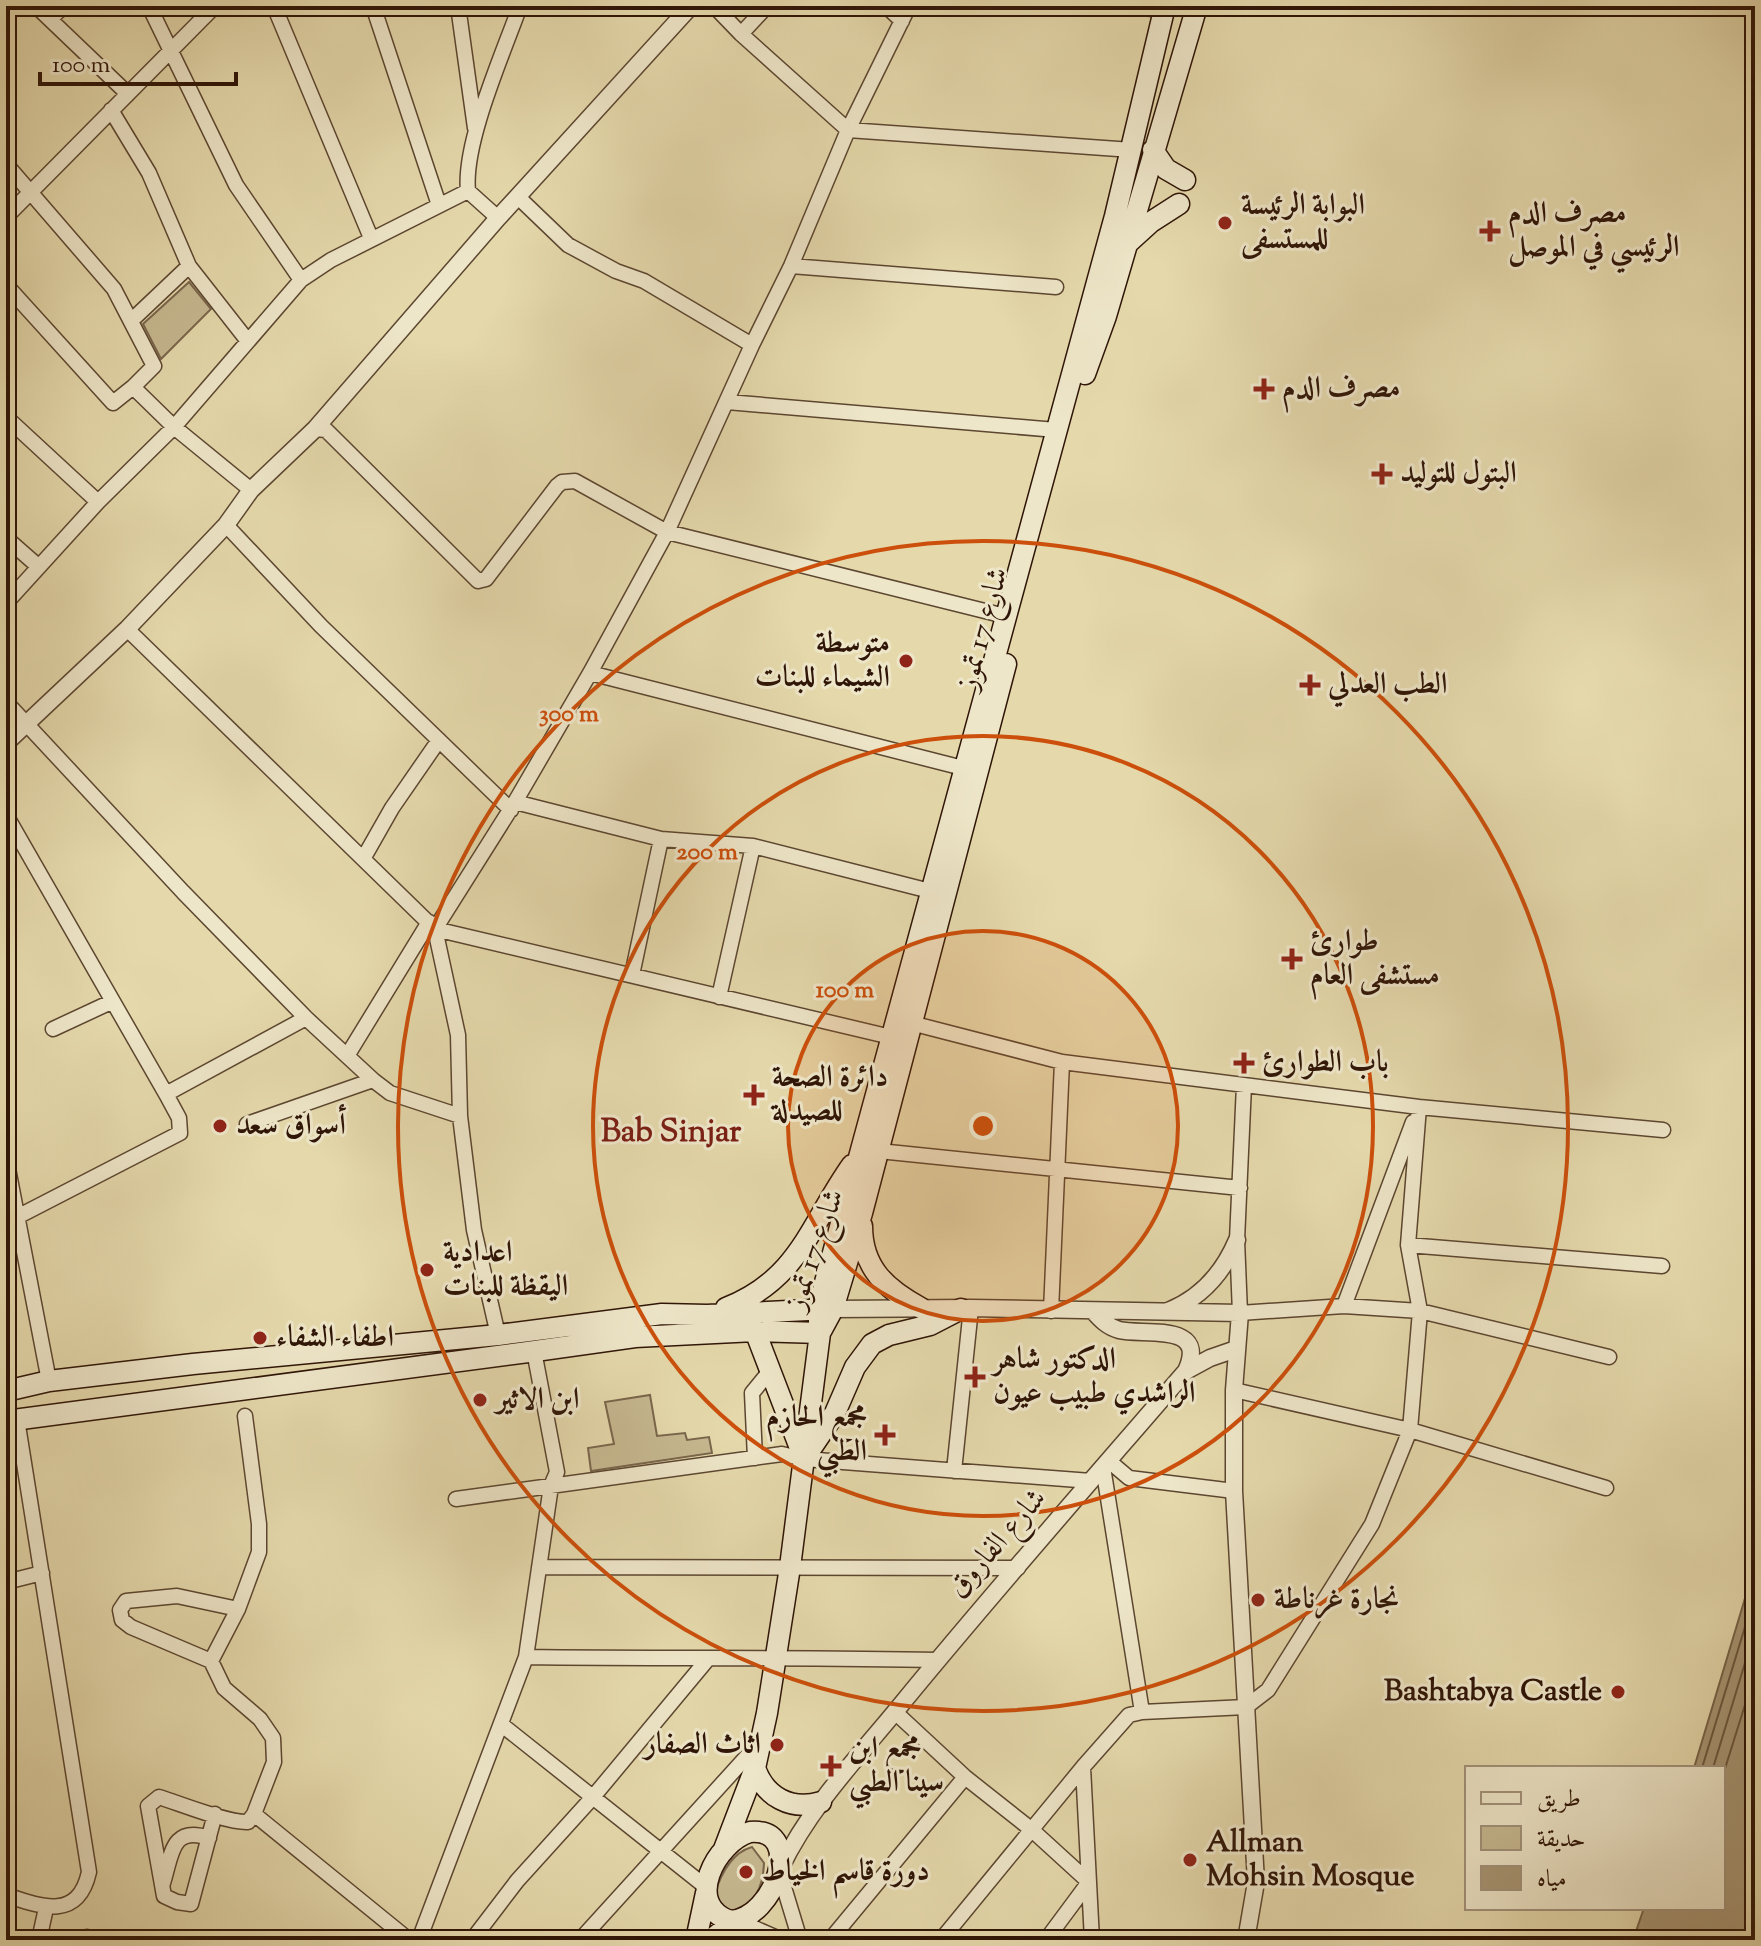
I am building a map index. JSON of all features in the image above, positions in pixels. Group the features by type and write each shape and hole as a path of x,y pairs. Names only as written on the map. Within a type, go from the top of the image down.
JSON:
{"main road":[{"name":"شارع 17 تموز","path":"724,1849 755,1768 777,1656 820,1333 826,1308 870,1152 911,1023 1077,394 1106,316 1197,6"},
{"name":"شارع 17 تموز","path":"826,1308 862,1213 891,1037 1132,150 1165,8"},
{"path":"1153,150 1166,169 1185,180"},
{"path":"1127,245 1151,222 1179,204"},
{"path":"707,1315 744,1301 790,1264 804,1247 836,1187 870,1152"},
{"path":"862,1213 862,1240 870,1265 885,1284 921,1308"},
{"path":"6,1391 49,1381 498,1335 649,1315 826,1308"},
{"path":"804,1459 835,1413 855,1367 867,1349 880,1339 930,1325 966,1309"},
{"path":"755,1331 804,1459"},
{"path":"12,1420 604,1339 755,1331 820,1333"},
{"path":"193,1364 196,1394"},
{"path":"755,1768 763,1785 785,1802 803,1805 821,1802"},
{"path":"696,1940 713,1864 724,1849 744,1834 761,1832 776,1844 780,1870"},
{"name":"شارع الفاروق","path":"711,1940 758,1907 769,1894 780,1870"},
{"path":"706,1888 708,1899 717,1914 735,1921"}],"street":[{"path":"36,6 128,94"},
{"path":"50,19 64,6"},
{"path":"149,6 236,185 301,280"},
{"path":"6,217 215,6"},
{"path":"274,6 371,238"},
{"path":"373,6 439,205"},
{"path":"458,6 476,132"},
{"path":"498,218 468,191 466,173 476,132 520,6"},
{"path":"6,743 127,629 226,525 251,490 315,429 498,218 691,6"},
{"path":"714,6 848,130 1132,150"},
{"path":"741,34 767,6"},
{"path":"886,6 902,21"},
{"path":"347,1056 513,806 667,532 791,266 848,130 909,6"},
{"path":"1118,6 1165,8"},
{"path":"111,110 149,173 189,266 247,340"},
{"path":"6,164 114,289 154,366 113,403 6,285"},
{"path":"6,603 98,502 174,427 301,280 371,238 468,191"},
{"path":"518,197 568,245 616,271 644,281 752,345"},
{"path":"132,320 189,266"},
{"path":"791,266 1056,287"},
{"path":"133,387 174,427 251,490"},
{"path":"727,402 1056,430"},
{"path":"6,417 98,502"},
{"path":"315,429 326,430 478,581 486,579 557,486 568,480 581,483 667,532 1005,616"},
{"path":"226,525 321,626 439,740 513,806 661,839 753,846 930,891"},
{"path":"6,538 39,567"},
{"path":"127,629 432,926 891,1037"},
{"path":"590,673 963,768"},
{"path":"6,702 306,1018 373,1080 390,1093 460,1116"},
{"path":"363,859 392,808 439,740"},
{"path":"6,815 166,1094 179,1118 180,1133 19,1216"},
{"path":"632,975 661,839"},
{"path":"719,997 753,846"},
{"path":"432,926 458,1035 460,1116 474,1230 498,1335"},
{"path":"53,1029 111,1002"},
{"path":"166,1094 306,1018"},
{"path":"911,1023 1062,1062 1419,1107 1663,1130"},
{"path":"1051,1311 1062,1062"},
{"path":"247,1124 373,1080"},
{"path":"1244,1085 1237,1240 1240,1313 1234,1390 1234,1491 1256,1882 1246,1940"},
{"path":"941,1940 1129,1715 1246,1707 1268,1690 1372,1524 1410,1430 1420,1311 1408,1245 1419,1107"},
{"path":"1344,1306 1419,1107"},
{"path":"870,1152 1057,1167 1240,1188"},
{"path":"6,1158 49,1381"},
{"path":"1164,1313 1188,1301 1209,1285 1226,1264 1237,1240"},
{"path":"1408,1245 1662,1266"},
{"path":"826,1308 1240,1313 1344,1306 1420,1311 1609,1357"},
{"path":"954,1471 966,1309"},
{"path":"1094,1312 1108,1326 1118,1330 1172,1332 1179,1336 1189,1348 1191,1356 1186,1371"},
{"path":"1186,1371 1236,1349"},
{"path":"419,1940 526,1657 551,1486 557,1472 534,1351"},
{"path":"755,1458 752,1393 770,1371"},
{"name":"شارع الفاروق","path":"780,1870 798,1834 821,1802 938,1660 1186,1371"},
{"path":"1234,1390 1410,1430 1606,1488"},
{"path":"211,1661 238,1609 259,1552 259,1524 245,1416"},
{"path":"6,1895 46,1908 58,1907 79,1895 89,1872 42,1573 12,1420"},
{"path":"456,1499 782,1454 804,1459 1091,1481"},
{"path":"1106,1464 1129,1478 1234,1491"},
{"path":"1106,1464 1142,1712"},
{"path":"539,1567 1018,1568"},
{"path":"6,1582 42,1573"},
{"path":"215,1814 191,1904 164,1896 148,1806 159,1797 215,1814 235,1822 248,1822 274,1762 273,1738 260,1719 224,1688 211,1661 131,1627 122,1620 120,1610 126,1601 177,1596 238,1609"},
{"path":"526,1657 707,1660 777,1656 938,1660"},
{"path":"472,1940 517,1881 593,1797 707,1660"},
{"path":"895,1712 965,1777 1032,1830 1089,1882"},
{"path":"502,1725 706,1888"},
{"path":"580,1940 761,1740"},
{"path":"1083,1767 1092,1940"},
{"path":"830,1940 965,1777"},
{"path":"254,1814 409,1940"},
{"path":"162,1886 174,1846 183,1835 189,1833 209,1838"},
{"path":"780,1870 800,1940"},
{"path":"1046,1940 1089,1882"},
{"path":"39,1940 46,1908"},
{"path":"735,1921 782,1940"}],"green space":[{"path":"189,282 211,309 161,359 143,324"},
{"path":"650,1395 657,1436 685,1433 687,1440 709,1437 712,1453 591,1471 588,1448 614,1444 605,1402"},
{"path":"752,1847 764,1863 762,1881 751,1900 728,1912 714,1896 716,1888 732,1860"}],"water":[{"path":"1755,1565 1755,1940 1633,1940 1643,1910 1725,1910 1725,1766 1695,1766"}],"place":[{"name":"البوابة الرئيسة للمستسفى","path":"1225,223"},
{"name":"مصرف الدم الرئيسي في الموصل","path":"1490,231"},
{"name":"مصرف الدم","path":"1264,389"},
{"name":"البتول للتوليد","path":"1382,474"},
{"name":"متوسطة الشيماء للبنات","path":"906,661"},
{"name":"الطب العدلي","path":"1310,685"},
{"name":"طوارئ مستشفى العام","path":"1292,959"},
{"name":"باب الطوارئ","path":"1244,1063"},
{"name":"دائرة الصحة للصيدلة","path":"754,1095"},
{"name":"أسواق سعد","path":"220,1126"},
{"name":"اعدادية اليقظة للبنات","path":"427,1270"},
{"name":"اطفاء الشفاء","path":"260,1338"},
{"name":"الدكتور شاهر الراشدي طبيب عيون","path":"975,1377"},
{"name":"ابن الاثير","path":"480,1400"},
{"name":"مجمع الحازم الطبي","path":"885,1435"},
{"name":"نجارة غرناطة","path":"1258,1600"},
{"name":"Bashtabya Castle","path":"1618,1692"},
{"name":"اثاث الصفار","path":"777,1745"},
{"name":"مجمع ابن سينا الطبي","path":"831,1766"},
{"name":"Allman Mohsin Mosque","path":"1190,1860"},
{"name":"دورة قاسم الخياط","path":"746,1872"}],"district":[{"name":"Bab Sinjar","path":"671,1133"}]}
